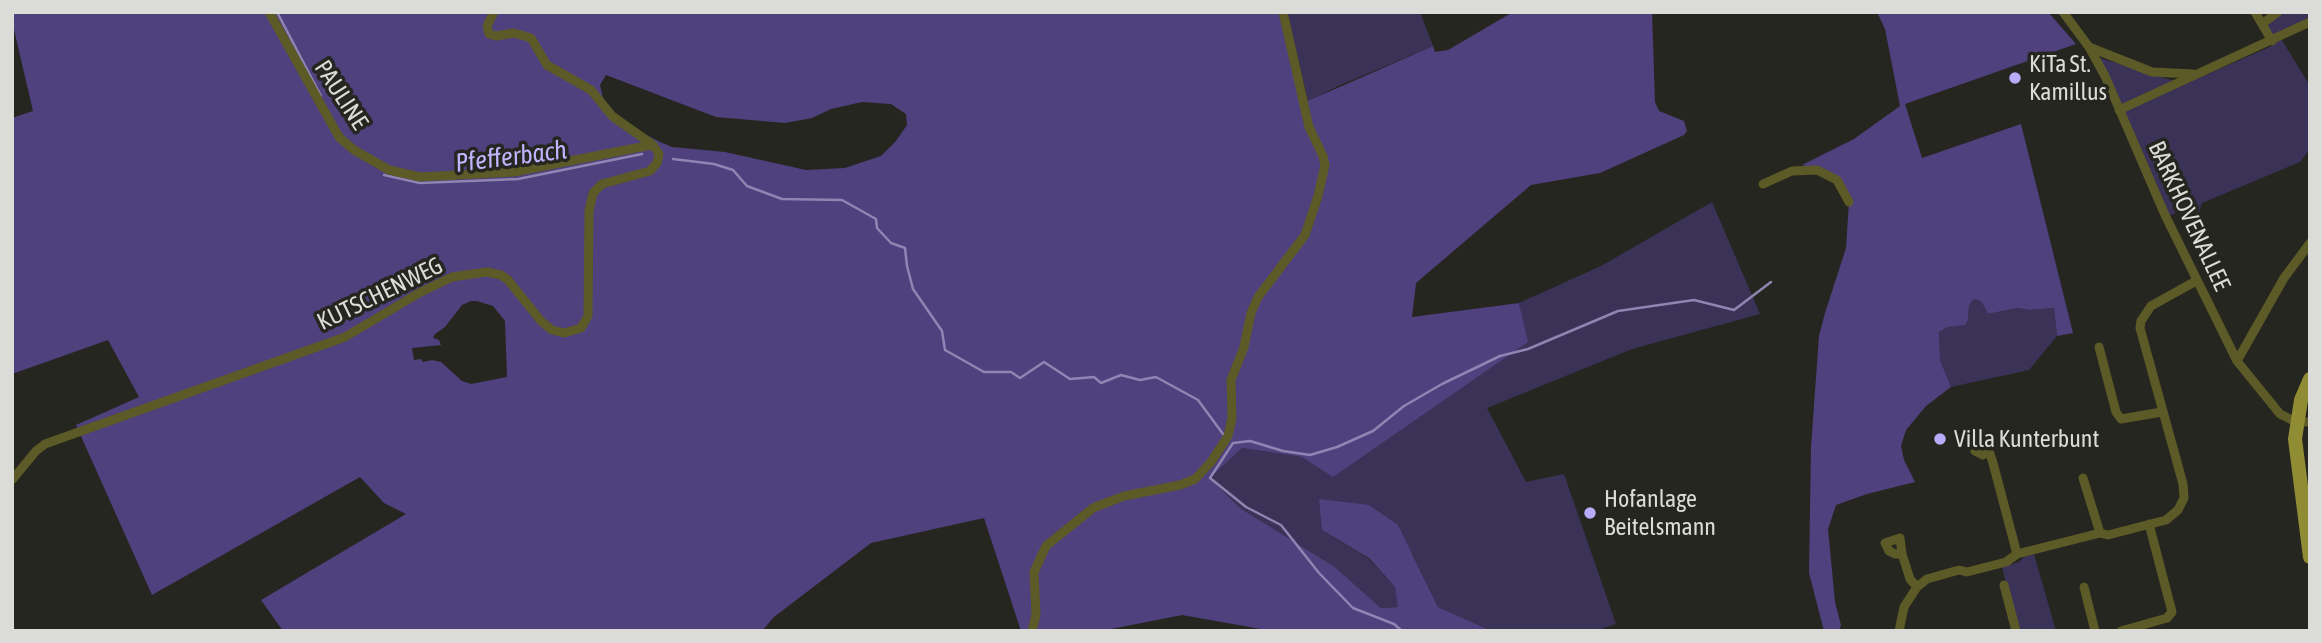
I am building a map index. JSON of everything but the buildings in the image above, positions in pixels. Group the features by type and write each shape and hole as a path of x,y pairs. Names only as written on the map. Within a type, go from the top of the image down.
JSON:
{"main road":[{"path":"2310,379 2304,391 2303,422 2296,453 2310,557"}],"street":[{"name":"PAULINE","path":"269,12 339,136 354,150 389,170 421,177 514,172 653,145"},
{"path":"495,12 487,26 489,34 496,36 514,33 530,38 550,68 591,90 612,116 653,145"},
{"path":"1032,631 1036,615 1034,572 1046,546 1093,508 1124,496 1180,485 1195,479 1211,462 1228,436 1231,427 1231,380 1244,347 1251,313 1258,297 1305,235 1325,165 1309,127 1283,12"},
{"name":"BARKHOVENALLEE","path":"2063,12 2089,47 2105,76 2165,215 2237,360 2279,412 2303,422"},
{"path":"2255,12 2272,41"},
{"path":"2262,24 2278,12"},
{"path":"2119,110 2310,22"},
{"path":"2089,47 2152,72 2198,74"},
{"name":"KUTSCHENWEG","path":"12,480 36,451 46,444 345,337 419,293 452,277 487,272 501,275 545,326 558,332 575,331 584,325 588,316 592,197 602,184 650,171 659,157 653,145"},
{"path":"1763,184 1792,171 1817,170 1836,180 1849,202"},
{"path":"2237,360 2284,278 2310,243"},
{"path":"1899,631 1904,607 1917,587 1927,579 1959,570 1967,572 2006,562 2017,554 2100,533 2108,535 2171,517 2184,498 2183,484 2140,337 2141,321 2151,306 2196,281"},
{"path":"2099,347 2116,412 2121,419 2162,412"},
{"path":"1987,448 2017,554"},
{"path":"2083,478 2100,533"},
{"path":"2121,631 2167,618 2172,612 2149,524"},
{"path":"1902,554 1910,579 1917,587"},
{"path":"2004,585 2015,631"},
{"path":"2084,587 2095,631"}],"shaded area":[{"path":"12,12 1280,12 1301,104 1433,46 1435,52 1448,50 1513,12 1652,12 1655,102 1659,111 1684,121 1687,131 1684,135 1600,173 1531,185 1416,283 1412,317 1519,303 1528,342 1333,477 1302,457 1242,448 1210,478 1240,508 1335,567 1381,608 1398,607 1395,587 1369,558 1322,530 1319,499 1369,505 1398,525 1438,607 1492,631 1272,631 1182,615 1101,631 1021,631 984,518 871,543 774,617 762,631 283,631 261,600 406,514 384,503 360,477 152,595 76,425 139,397 108,340 12,374 12,118 33,111","holes":["606,75 716,117 785,123 812,118 831,109 862,102 891,104 906,114 907,125 881,156 845,168 806,170 725,152 672,147 660,142 628,125 603,98 600,85","477,301 493,306 505,321 507,377 471,384 462,381 441,362 414,360 412,348 441,345 439,340 433,338 435,334 445,327 462,305"]},
{"path":"1287,12 1420,12 1433,46 1338,86 1308,102"},
{"path":"1877,12 2048,12 2076,44 1905,104 1922,158 2021,124 2073,333 2057,336 2054,308 2017,308 1988,314 1981,301 1974,299 1969,305 1965,325 1948,327 1939,332 1940,360 1951,387 1926,406 1906,430 1901,446 1904,460 1915,482 1836,505 1828,529 1835,602 1841,625 1839,631 1824,631 1809,573 1811,447 1819,336 1846,248 1849,202 1841,185 1818,169 1802,165 1854,139 1900,106 1885,29"},
{"path":"2281,12 2310,12 2310,21 2280,37 2310,86 2310,149 2300,162 2202,203 2199,212 2182,219 2178,212 2166,217 2097,57 2171,80 2199,78 2274,45 2264,24"},
{"path":"1712,202 1760,314 1632,349 1487,408 1526,482 1564,474 1616,624 1595,631 1492,631 1438,607 1412,553 1322,530 1368,558 1395,587 1399,607 1381,608 1335,567 1240,508 1210,478 1242,448 1302,457 1527,342 1519,303 1601,266"},
{"path":"1974,299 1981,301 1988,314 2017,308 2054,308 2057,336 2029,370 1951,387 1940,360 1939,332 1948,327 1965,324 1968,320 1969,305"},
{"path":"2034,554 2056,631 2018,631 2002,567"}],"waterway":[{"name":"Pfefferbach","path":"277,12 321,96"},
{"name":"Pfefferbach","path":"384,175 420,183 518,179 642,154"},
{"name":"Pfefferbach","path":"673,159 714,164 733,170 747,186 782,199 842,200 876,219 877,228 891,243 905,248 913,289 942,331 945,350 984,372 1011,372 1020,378 1044,362 1070,379 1094,377 1101,383 1121,375 1140,380 1156,377 1198,400 1223,434"},
{"path":"1402,631 1394,624 1353,608 1319,573 1281,525 1246,507 1210,478 1233,443 1250,441 1283,451 1310,455 1337,447 1373,431 1404,406 1442,384 1500,356 1528,349 1618,311 1694,300 1734,310 1771,282"}],"place":[{"name":"KiTa St. Kamillus","path":"2015,78"},
{"name":"Villa Kunterbunt","path":"1940,439"},
{"name":"Hofanlage Beitelsmann","path":"1590,513"}]}
